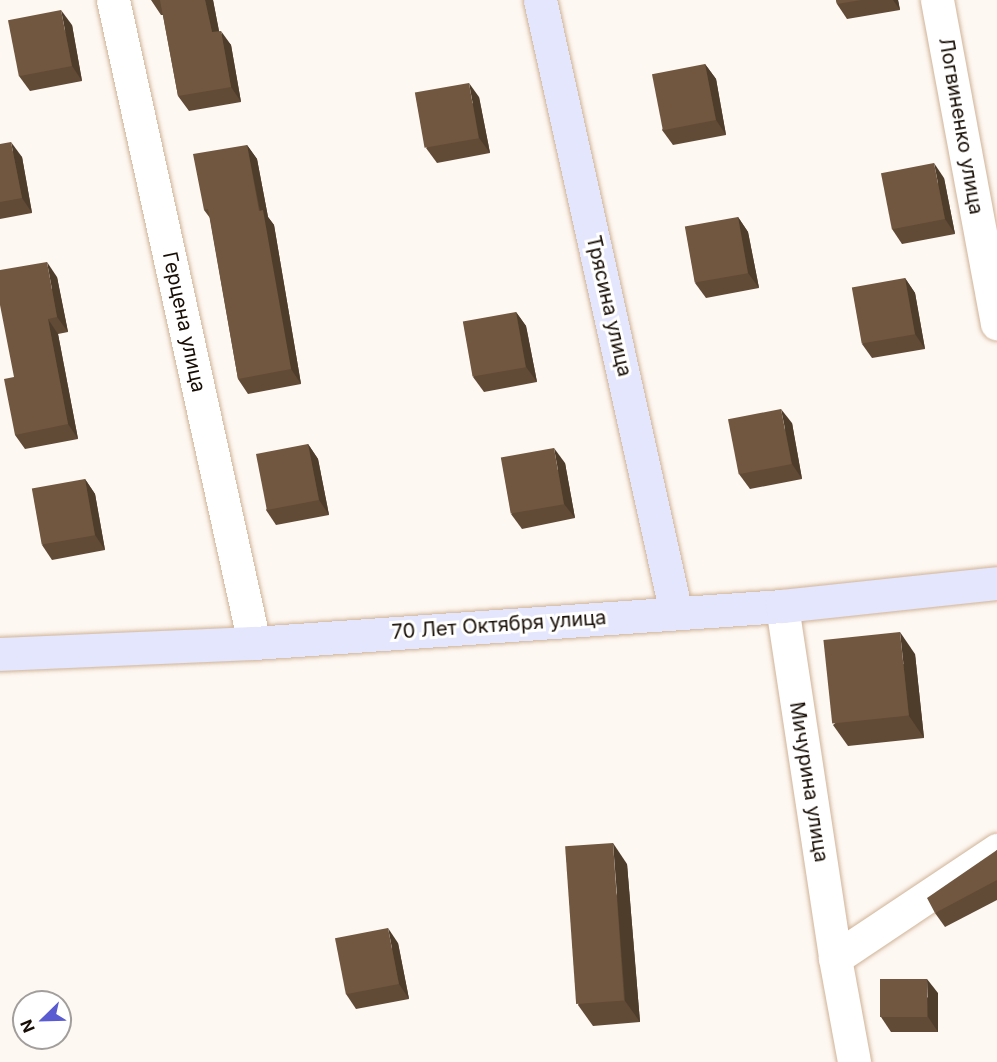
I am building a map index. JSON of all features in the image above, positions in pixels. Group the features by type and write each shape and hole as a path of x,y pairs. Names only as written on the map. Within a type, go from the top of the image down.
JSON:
{"street":[{"name":"Герцена улица","path":"113,0 254,643"},
{"name":"Трясина улица","path":"540,0 676,613"},
{"name":"Логвиненко улица","path":"937,0 997,323"},
{"name":"70 Лет Октября улица","path":"0,654 254,643 782,606 997,583"},
{"name":"Мичурина улица","path":"782,606 835,958 854,1062"},
{"path":"835,958 997,850"}],"building":[{"path":"160,0 205,0 212,32 221,31 231,87 178,96"},
{"path":"836,0 861,0 837,4"},
{"path":"61,10 72,66 19,76 8,20"},
{"path":"705,64 716,120 663,130 652,74"},
{"path":"469,83 479,138 425,148 415,93"},
{"path":"11,142 22,198 0,202 0,144"},
{"path":"247,145 259,211 263,210 291,369 238,379 208,209 204,210 193,154"},
{"path":"934,163 945,219 892,229 881,173"},
{"path":"738,217 748,273 695,283 685,226"},
{"path":"47,262 57,317 48,319 68,424 15,435 4,379 14,377 0,305 0,270"},
{"path":"905,278 915,334 862,344 852,287"},
{"path":"516,312 526,367 473,377 463,321"},
{"path":"781,409 792,464 739,474 728,419"},
{"path":"308,444 319,500 267,510 256,454"},
{"path":"554,448 564,504 511,514 501,457"},
{"path":"85,479 95,535 42,545 32,488"},
{"path":"900,632 909,716 832,724 823,640"},
{"path":"613,843 624,1001 576,1004 565,846"},
{"path":"997,850 997,880 935,913 927,898"},
{"path":"388,928 399,984 346,994 335,938"},
{"path":"880,979 927,979 927,1017 880,1017"}]}
